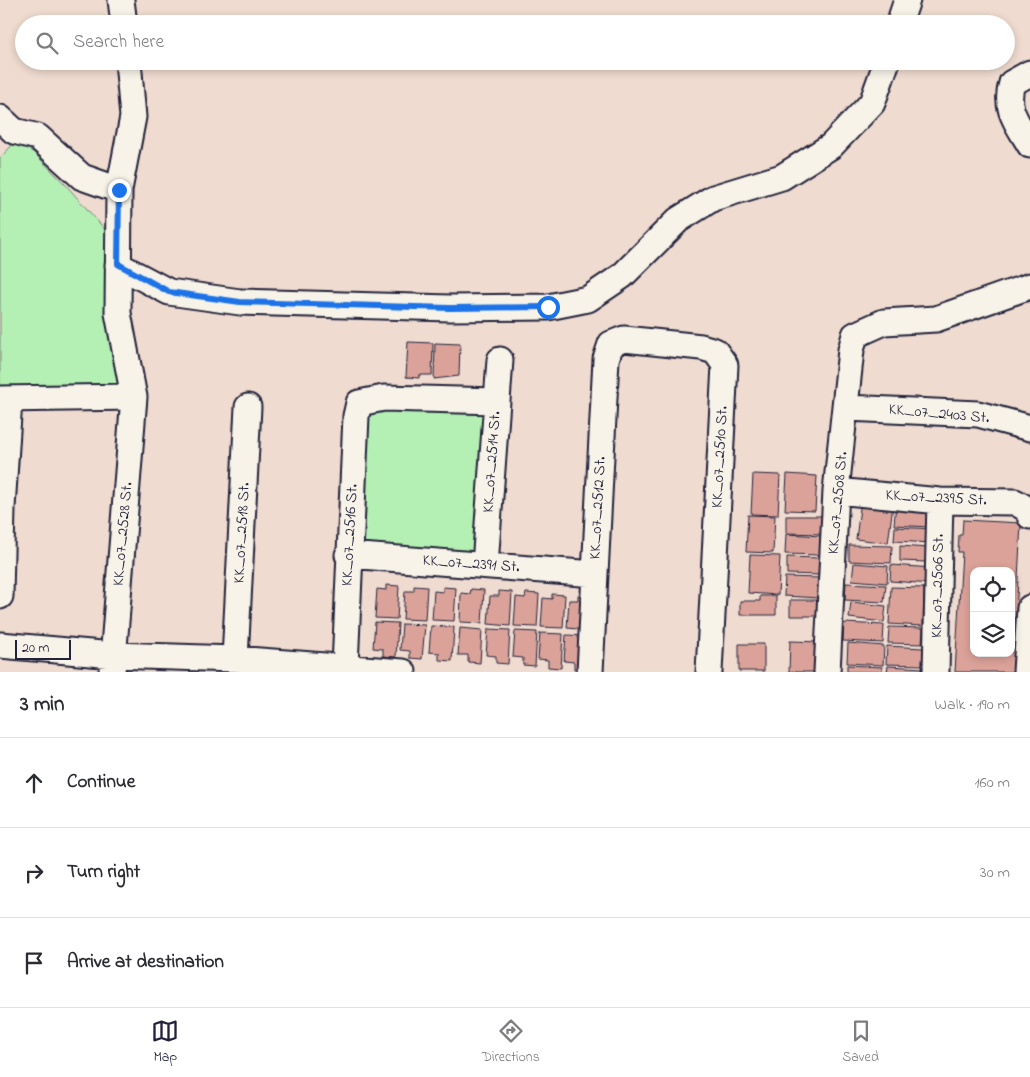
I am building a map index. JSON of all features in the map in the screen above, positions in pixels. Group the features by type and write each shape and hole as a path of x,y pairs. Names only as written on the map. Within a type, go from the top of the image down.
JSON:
{"street":[{"path":"121,0 123,15"},
{"path":"902,15 908,0"},
{"name":"KK_07_2528 St.","path":"113,663 134,397 118,314 119,190 134,117 129,70"},
{"path":"118,264 169,292 240,302 450,308 548,307 588,300 622,276 678,220 713,198 782,177 831,146 872,103 884,70"},
{"path":"1030,73 1012,83 1008,96 1012,115 1030,145"},
{"path":"5,132 38,137 82,177 119,190"},
{"name":"KK_07_2508 St.","path":"827,672 836,491 847,408 851,350 855,335 884,322 936,319 1030,286"},
{"name":"KK_07_2510 St.","path":"611,344 624,339 701,347 715,351 725,366 709,672"},
{"name":"KK_07_2512 St.","path":"590,672 606,359 611,344"},
{"name":"KK_07_2514 St.","path":"485,564 500,360"},
{"path":"0,596 5,400 134,397"},
{"name":"KK_07_2516 St.","path":"345,667 348,555 356,416 359,404 384,398 497,401"},
{"name":"KK_07_2518 St.","path":"235,659 248,407"},
{"name":"KK_07_2403 St.","path":"847,408 978,414 1030,428"},
{"name":"KK_07_2395 St.","path":"836,491 940,501 1015,502 1027,509 1030,516"},
{"name":"KK_07_2506 St.","path":"936,672 940,501"},
{"name":"KK_07_2391 St.","path":"348,555 485,564 595,574"},
{"path":"1026,672 1030,608"},
{"path":"0,645 113,663 235,659 403,672"}],"green space":[{"path":"16,141 34,153 65,184 116,242 140,407 0,405 0,158"},
{"path":"497,401 485,565 348,555 359,403"}],"building":[{"path":"408,342 433,343 432,375 419,375 419,378 406,377"},
{"path":"435,343 460,344 459,376 434,379"},
{"path":"753,474 780,475 778,515 751,514"},
{"path":"787,474 817,476 815,511 785,510"},
{"path":"861,500 893,505 888,543 856,539"},
{"path":"896,503 931,506 930,527 894,525"},
{"path":"748,515 775,516 773,553 746,552"},
{"path":"786,516 824,516 823,534 786,533"},
{"path":"963,520 1021,523 1015,635 1015,567 970,567 970,657 1014,657 1013,672 955,672 962,552 958,552 959,535 962,535"},
{"path":"895,527 934,529 933,543 894,541"},
{"path":"786,534 822,536 821,555 785,554"},
{"path":"849,545 892,546 891,563 849,561"},
{"path":"900,546 928,548 927,562 900,561"},
{"path":"750,555 780,556 778,595 748,593"},
{"path":"787,557 820,558 820,575 787,574"},
{"path":"854,563 888,566 887,583 852,580"},
{"path":"891,565 933,568 932,584 890,581"},
{"path":"785,577 820,578 820,598 784,596"},
{"path":"846,583 886,585 884,602 845,600"},
{"path":"386,585 399,586 397,619 375,618 377,589 386,590"},
{"path":"414,586 427,587 425,620 403,619 405,591 414,591"},
{"path":"443,587 456,588 454,621 432,620 434,591 443,592"},
{"path":"891,587 924,588 923,626 889,624"},
{"path":"471,589 484,590 482,623 460,622 461,593 470,594"},
{"path":"499,591 512,592 510,626 488,624 490,596 499,596"},
{"path":"526,593 539,594 537,627 514,626 516,597 525,598"},
{"path":"552,594 565,595 563,628 541,627 543,598 552,599"},
{"path":"578,595 591,596 589,630 567,628 569,600 578,600"},
{"path":"760,596 776,596 776,615 740,615 740,601 760,601"},
{"path":"790,600 818,600 818,616 790,616"},
{"path":"851,602 886,606 884,622 849,618"},
{"path":"375,622 398,623 396,657 383,656 383,649 373,648"},
{"path":"844,623 884,625 883,643 843,641"},
{"path":"402,624 425,625 422,659 410,658 410,651 400,650"},
{"path":"431,626 454,627 452,661 439,660 439,653 429,652"},
{"path":"889,627 923,628 922,644 888,643"},
{"path":"460,628 482,630 480,663 468,662 468,655 458,655"},
{"path":"488,629 510,630 508,664 496,663 496,656 486,655"},
{"path":"515,631 537,632 535,666 523,665 523,658 513,657"},
{"path":"540,633 563,634 561,668 548,667 548,660 538,659"},
{"path":"566,635 588,636 586,669 574,669 574,662 564,661"},
{"path":"790,641 821,642 820,672 789,672"},
{"path":"848,643 884,646 883,665 847,663"},
{"path":"739,644 764,644 764,671 739,671"},
{"path":"887,646 923,648 922,665 886,664"},
{"path":"847,665 882,667 882,672 847,672"},
{"path":"888,666 923,668 923,672 887,672"}],"route":[{"path":"119,190 118,264 169,292 240,302 450,308 548,307"}]}
